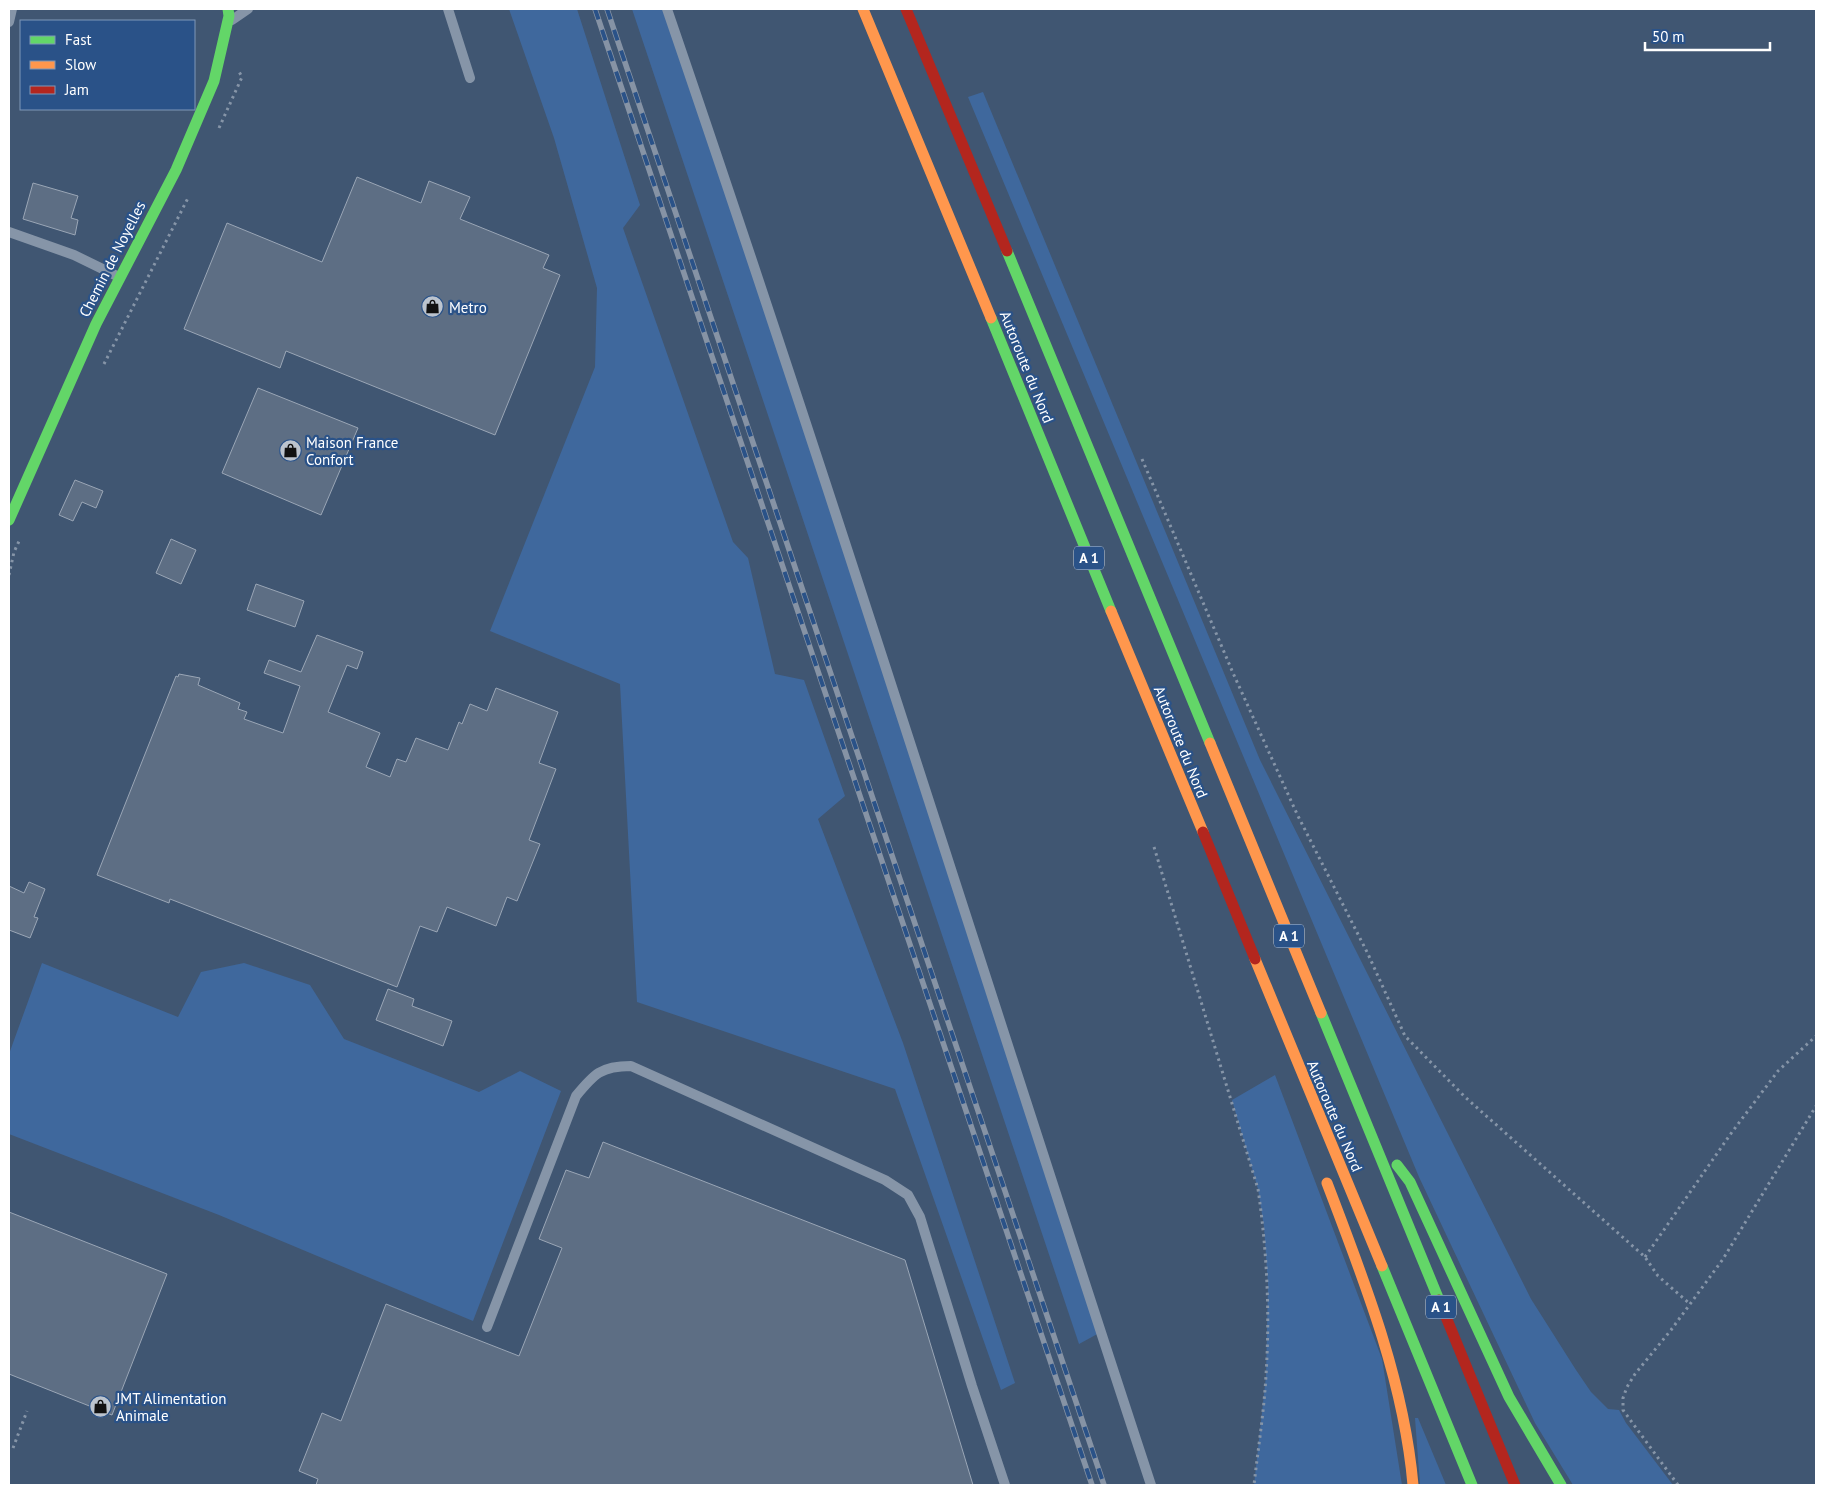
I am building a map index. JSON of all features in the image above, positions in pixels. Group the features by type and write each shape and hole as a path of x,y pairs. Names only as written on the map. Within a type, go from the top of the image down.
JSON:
{"main road":[{"name":"Autoroute du Nord","path":"863,9 1315,1107 1451,1430 1472,1485"},
{"name":"Autoroute du Nord","path":"906,9 1142,577 1515,1485"},
{"name":"Chemin de Noyelles","path":"9,520 92,332 176,170 214,81 226,14"},
{"path":"1315,1107 1323,1154"},
{"path":"1368,1129 1410,1182 1509,1396 1561,1485"},
{"path":"1326,1173 1327,1182 1367,1286 1398,1389 1411,1458 1413,1485"}],"lane":[{"path":"9,22 12,9"},
{"path":"226,14 248,9"},
{"path":"448,9 470,78"},
{"path":"667,9 882,655 1019,1083 1151,1485"},
{"path":"9,232 74,255 120,277"},
{"path":"487,1327 576,1096 589,1081 601,1072 614,1066 631,1066 885,1180 908,1195 920,1217 972,1386 1005,1485"}],"path":[{"path":"1142,459 1233,673 1297,814 1368,954 1406,1036 1465,1097 1645,1257 1658,1276 1690,1304"},
{"path":"1154,847 1258,1189 1264,1227 1268,1284 1266,1367 1254,1485"},
{"path":"1645,1257 1732,1132 1778,1071 1816,1036"},
{"path":"1678,1485 1623,1410 1623,1398 1627,1387 1723,1259 1816,1106"},
{"path":"13,1448 28,1411"}],"shaded area":[{"path":"509,9 577,9 640,205 623,228 733,542 748,558 775,674 804,680 845,796 818,819 903,1043 1015,1383 1001,1390 895,1089 637,1002 620,684 490,631 595,367 597,288 554,138"},
{"path":"632,9 665,9 1101,1332 1079,1344"},
{"path":"983,92 1260,760 1531,1299 1591,1392 1608,1409 1619,1410 1626,1423 1673,1485 1573,1485 1535,1423 1419,1177 968,97"},
{"path":"42,963 178,1017 201,972 244,963 310,985 344,1039 479,1092 520,1071 561,1091 473,1321 219,1215 9,1134 9,1054"},
{"path":"1275,1075 1382,1359 1402,1485 1254,1485 1266,1376 1268,1284 1264,1227 1258,1189 1232,1100"},
{"path":"1415,1418 1418,1418 1446,1485 1420,1485"}],"building":[{"name":"Metro","path":"357,177 421,203 429,181 470,197 460,219 549,255 543,268 560,275 495,435 286,351 280,368 184,329 227,223 322,262"},
{"path":"33,183 78,196 71,218 78,220 75,235 23,219"},
{"name":"Maison France Confort","path":"258,388 358,428 321,515 222,473"},
{"path":"75,480 103,491 96,508 82,502 73,521 59,515"},
{"path":"171,539 196,550 181,584 156,573"},
{"path":"256,584 304,601 295,627 247,610"},
{"path":"317,635 363,652 357,669 347,665 328,712 380,733 366,767 390,777 397,759 406,762 416,738 448,750 459,722 462,724 470,704 487,711 496,688 558,712 539,763 556,769 529,840 540,844 517,901 507,897 496,926 447,907 437,932 420,926 397,987 170,899 169,903 97,875 176,676 178,677 179,674 200,678 198,685 240,703 238,709 247,712 244,719 283,733 300,686 264,673 269,660 301,672"},
{"path":"29,882 45,889 34,917 38,918 30,938 9,930 9,886 24,893"},
{"path":"388,989 414,999 412,1006 452,1021 443,1046 376,1020"},
{"path":"603,1142 905,1260 973,1485 316,1485 318,1479 299,1471 322,1413 341,1421 386,1304 519,1356 562,1248 539,1239 566,1170 589,1178"},
{"path":"9,1212 167,1274 112,1415 9,1374"}],"railway":[{"path":"595,9 1092,1485"},
{"path":"607,9 1104,1485"}],"traffic: fast":[{"path":"9,520 96,324 176,170 214,81 229,16 228,9"},
{"path":"1007,251 1210,743"},
{"path":"991,318 1111,611"},
{"path":"1321,1013 1439,1300"},
{"path":"1397,1165 1410,1182 1509,1397 1561,1485"},
{"path":"1382,1266 1472,1485"}],"traffic: slow":[{"path":"863,9 991,318"},
{"path":"1111,611 1203,832"},
{"path":"1210,743 1321,1013"},
{"path":"1255,959 1382,1266"},
{"path":"1327,1183 1355,1256 1392,1369 1408,1446 1413,1485"}],"traffic: jam":[{"path":"906,9 1007,251"},
{"path":"1203,832 1255,959"},
{"path":"1439,1300 1515,1485"}],"place":[{"name":"Metro","path":"433,307"},
{"name":"Maison France Confort","path":"290,451"},
{"name":"JMT Alimentation Animale","path":"100,1407"}]}
